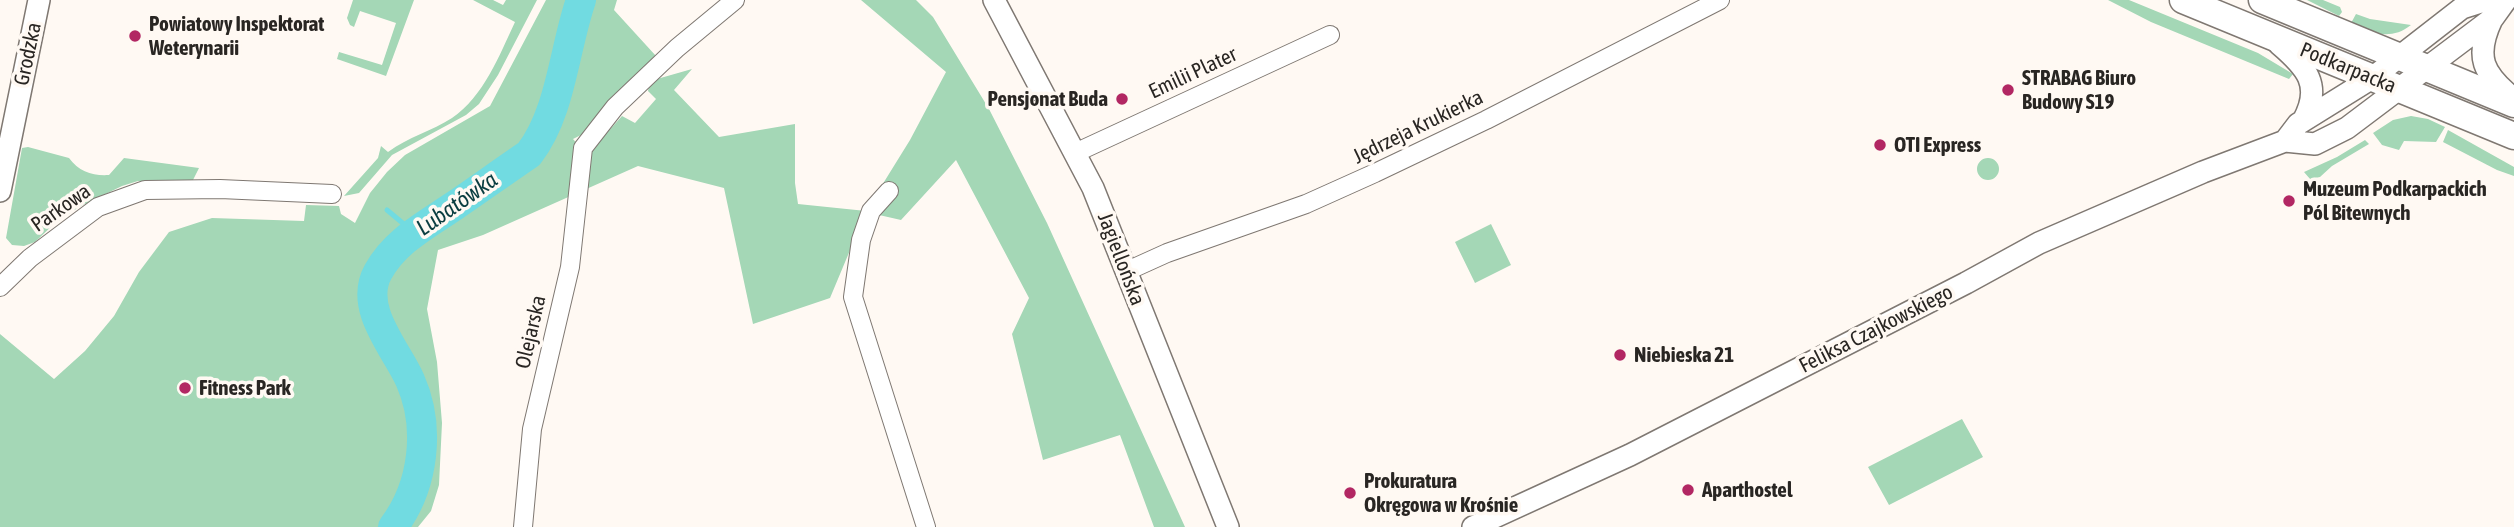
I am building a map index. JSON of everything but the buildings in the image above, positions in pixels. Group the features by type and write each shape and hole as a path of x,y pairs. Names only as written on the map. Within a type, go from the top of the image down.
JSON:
{"main road":[{"name":"Podkarpacka","path":"2183,0 2514,136"},
{"name":"Podkarpacka","path":"2262,0 2514,101"}],"street":[{"name":"Grodzka","path":"0,191 39,0"},
{"name":"Olejarska","path":"523,527 532,429 570,267 577,146 677,48 735,0"},
{"name":"Jagiellońska","path":"994,0 1093,188 1227,527"},
{"name":"Jędrzeja Krukierka","path":"1125,272 1167,253 1306,204 1375,173 1486,120 1720,0"},
{"path":"2506,0 2490,9 2483,60 2491,78 2514,101"},
{"name":"Feliksa Czajkowskiego","path":"2285,141 2303,121 2372,78 2462,8 2490,9"},
{"name":"Feliksa Czajkowskiego","path":"1473,527 1630,455 2039,243 2203,172 2285,141 2315,144 2354,124 2400,90 2490,9"},
{"name":"Emilii Plater","path":"1075,153 1330,35"},
{"path":"2269,36 2298,60 2309,77 2312,95 2303,121"},
{"name":"Parkowa","path":"0,287 30,258 98,207 145,190 220,189 332,194"},
{"path":"889,191 871,211 861,240 853,297 926,527"}],"green space":[{"path":"353,0 414,0 386,76 337,59 339,52 382,65 396,23 360,11 354,27 350,25 347,18"},
{"path":"473,0 493,0 503,5 506,0 537,0 498,75 479,104 466,115 392,155 359,193 344,196 378,158 381,146 388,152 444,123 463,109 482,87 515,22"},
{"path":"546,0 617,0 614,10 656,56 591,130 573,139 587,155 622,116 635,123 656,99 648,91 650,81 692,69 674,90 719,137 795,124 795,183 798,204 866,211 910,140 946,72 861,0 916,0 933,17 989,109 1047,223 1185,527 1154,527 1120,435 1043,460 1012,334 1029,298 956,160 901,220 866,212 830,298 753,324 724,188 638,166 483,235 438,250 427,309 437,362 442,423 439,485 431,511 418,527 0,527 0,334 54,379 85,351 114,316 139,272 169,232 212,218 304,221 306,205 339,206 341,214 355,223 370,193 405,155 490,106"},
{"path":"2108,0 2129,0 2258,53 2293,74 2289,79 2151,22"},
{"path":"2307,0 2323,0 2340,7 2342,12 2339,16"},
{"path":"2356,14 2370,19 2411,25 2396,33 2374,33 2350,25"},
{"path":"2411,116 2428,119 2445,127 2436,142 2404,141 2399,150 2382,145 2373,133 2393,120"},
{"path":"2448,130 2514,167 2514,176 2443,142"},
{"path":"2365,140 2369,144 2332,166 2320,177 2310,179 2304,172 2337,157"},
{"path":"28,147 69,158 82,170 97,175 109,175 124,158 199,168 193,180 170,183 138,181 122,186 79,207 54,224 35,242 24,246 12,245 6,238 22,148"},
{"path":"1988,158 1996,161 1999,169 1996,177 1988,180 1980,177 1977,169 1980,161"},
{"path":"1491,224 1511,265 1475,283 1455,242"},
{"path":"1962,419 1983,457 1889,505 1868,467"}],"waterway":[{"name":"Lubatówka","path":"393,527 412,493 418,475 421,417 410,380 381,328 373,300 373,286 385,261 402,243 529,154 540,138 555,100 581,0"},
{"path":"387,210 405,225 411,235"}],"place":[{"name":"Powiatowy Inspektorat Weterynarii","path":"135,36"},
{"name":"STRABAG Biuro Budowy S19","path":"2008,90"},
{"name":"Pensjonat Buda","path":"1122,99"},
{"name":"OTI Express","path":"1880,145"},
{"name":"Muzeum Podkarpackich Pól Bitewnych","path":"2289,201"},
{"name":"Niebieska 21","path":"1620,355"},
{"name":"Fitness Park","path":"185,388"},
{"name":"Aparthostel","path":"1688,490"},
{"name":"Prokuratura Okręgowa w Krośnie","path":"1350,493"}]}
